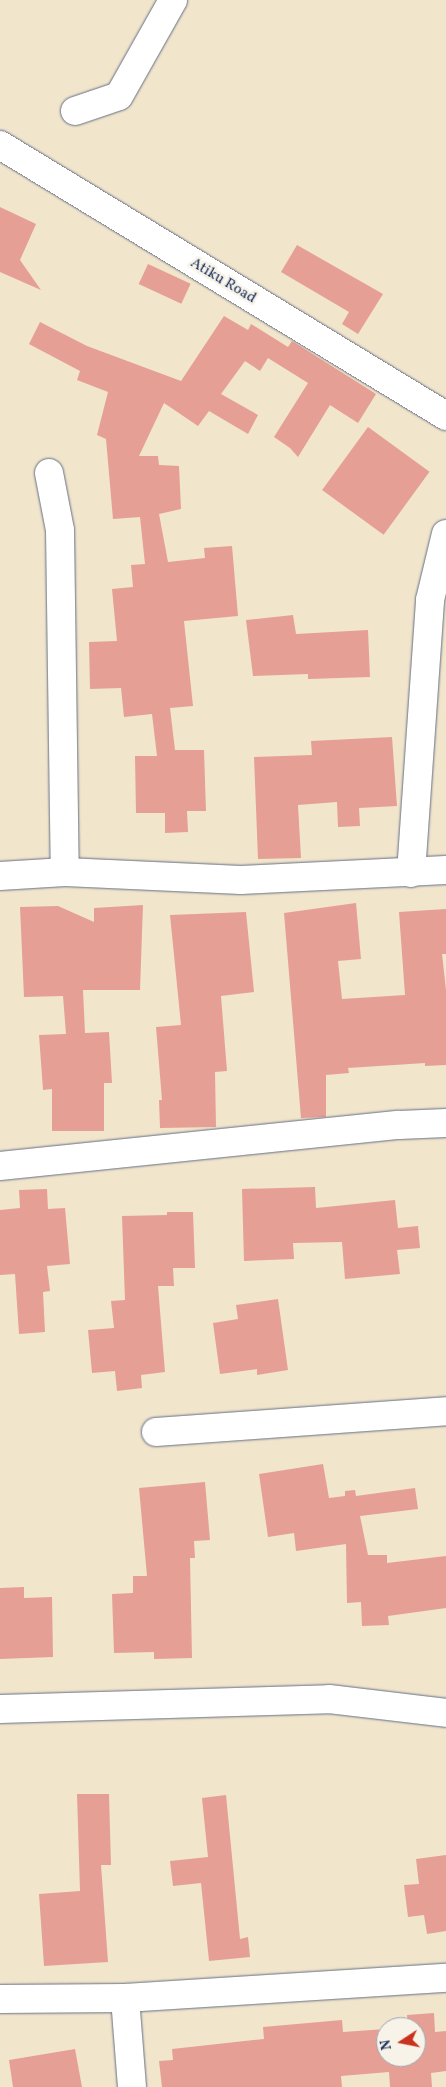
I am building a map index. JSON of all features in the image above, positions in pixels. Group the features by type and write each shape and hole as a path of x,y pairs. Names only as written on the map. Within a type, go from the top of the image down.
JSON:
{"street":[{"path":"75,111 119,96 173,0"},
{"name":"Atiku Road","path":"0,145 446,416"},
{"path":"49,473 60,530 65,872"},
{"path":"411,873 430,600 446,534"},
{"path":"0,876 65,872 241,880 446,870"},
{"path":"0,1166 399,1125 446,1124"},
{"path":"156,1432 446,1412"},
{"path":"0,1709 329,1699 445,1712"},
{"path":"0,1998 125,1998 446,1978"},
{"path":"125,1998 132,2087"}],"building":[{"path":"0,207 36,224 20,260 41,290 0,272"},
{"path":"297,245 383,294 358,334 342,324 349,312 281,272"},
{"path":"148,264 191,284 181,304 139,284"},
{"path":"224,316 248,330 251,324 288,347 292,341 376,394 358,423 330,405 298,457 290,448 274,437 308,383 268,358 260,371 245,361 221,394 258,415 248,434 209,411 198,426 164,403 139,456 158,456 159,465 179,466 181,509 159,514 168,562 205,558 204,548 232,546 238,616 184,621 193,706 170,708 175,750 204,750 206,811 187,811 188,832 165,833 165,813 136,813 135,756 157,756 152,714 124,717 121,688 90,689 89,642 117,641 112,589 133,587 131,565 145,564 140,517 113,519 106,439 97,435 108,392 77,380 80,371 29,344 40,322 87,346 181,381"},
{"path":"368,427 429,472 384,535 322,490"},
{"path":"293,615 296,634 368,630 370,677 308,679 308,674 253,676 246,620"},
{"path":"392,737 397,806 359,808 360,826 338,827 337,802 298,805 301,858 258,859 254,757 312,755 311,741"},
{"path":"356,903 361,959 338,961 342,999 405,995 399,912 446,909 446,954 442,954 446,990 446,1065 425,1066 425,1063 348,1068 349,1073 326,1075 326,1117 301,1118 284,913"},
{"path":"143,905 140,990 83,990 85,1033 109,1032 112,1083 104,1083 104,1131 52,1131 52,1089 43,1090 39,1035 66,1034 63,996 24,997 20,907 58,906 94,922 94,908"},
{"path":"246,912 254,992 221,996 227,1071 215,1072 216,1127 160,1128 159,1100 162,1100 156,1027 181,1025 170,915"},
{"path":"315,1187 316,1208 395,1200 398,1228 418,1226 420,1248 397,1250 400,1274 345,1279 342,1242 293,1243 294,1259 244,1261 242,1189"},
{"path":"47,1189 48,1209 65,1208 70,1264 47,1266 50,1291 43,1292 45,1332 19,1334 15,1274 0,1275 0,1210 20,1208 19,1190"},
{"path":"167,1212 193,1212 195,1268 173,1268 174,1286 158,1286 165,1372 141,1375 142,1388 117,1391 115,1371 92,1373 88,1330 114,1328 111,1301 125,1300 122,1216 167,1215"},
{"path":"278,1299 288,1370 257,1375 257,1369 220,1374 213,1323 238,1319 236,1305"},
{"path":"323,1464 329,1498 345,1496 345,1491 355,1490 356,1496 415,1488 418,1509 360,1516 368,1555 387,1555 387,1563 446,1556 446,1608 388,1616 389,1625 362,1626 361,1602 347,1603 346,1544 296,1551 294,1533 268,1537 259,1474"},
{"path":"205,1482 210,1540 194,1541 195,1558 190,1558 192,1658 154,1659 154,1652 114,1653 112,1594 133,1593 133,1576 147,1576 139,1488"},
{"path":"24,1587 24,1598 52,1597 53,1657 0,1659 0,1588"},
{"path":"77,1794 109,1794 111,1865 101,1865 108,1962 44,1966 39,1894 80,1891"},
{"path":"226,1795 240,1939 248,1937 250,1957 209,1961 201,1883 173,1886 170,1861 208,1857 202,1798"},
{"path":"446,1855 446,1931 427,1934 424,1915 408,1917 404,1885 419,1884 416,1859"},
{"path":"434,2013 435,2032 446,2031 446,2071 431,2073 432,2087 390,2087 389,2072 341,2076 342,2087 162,2087 159,2061 173,2060 172,2049 264,2039 263,2027 342,2020 343,2032 376,2030 376,2067 426,2067 426,2017 407,2017 407,2015"},
{"path":"75,2049 82,2087 13,2087 9,2060"}]}
